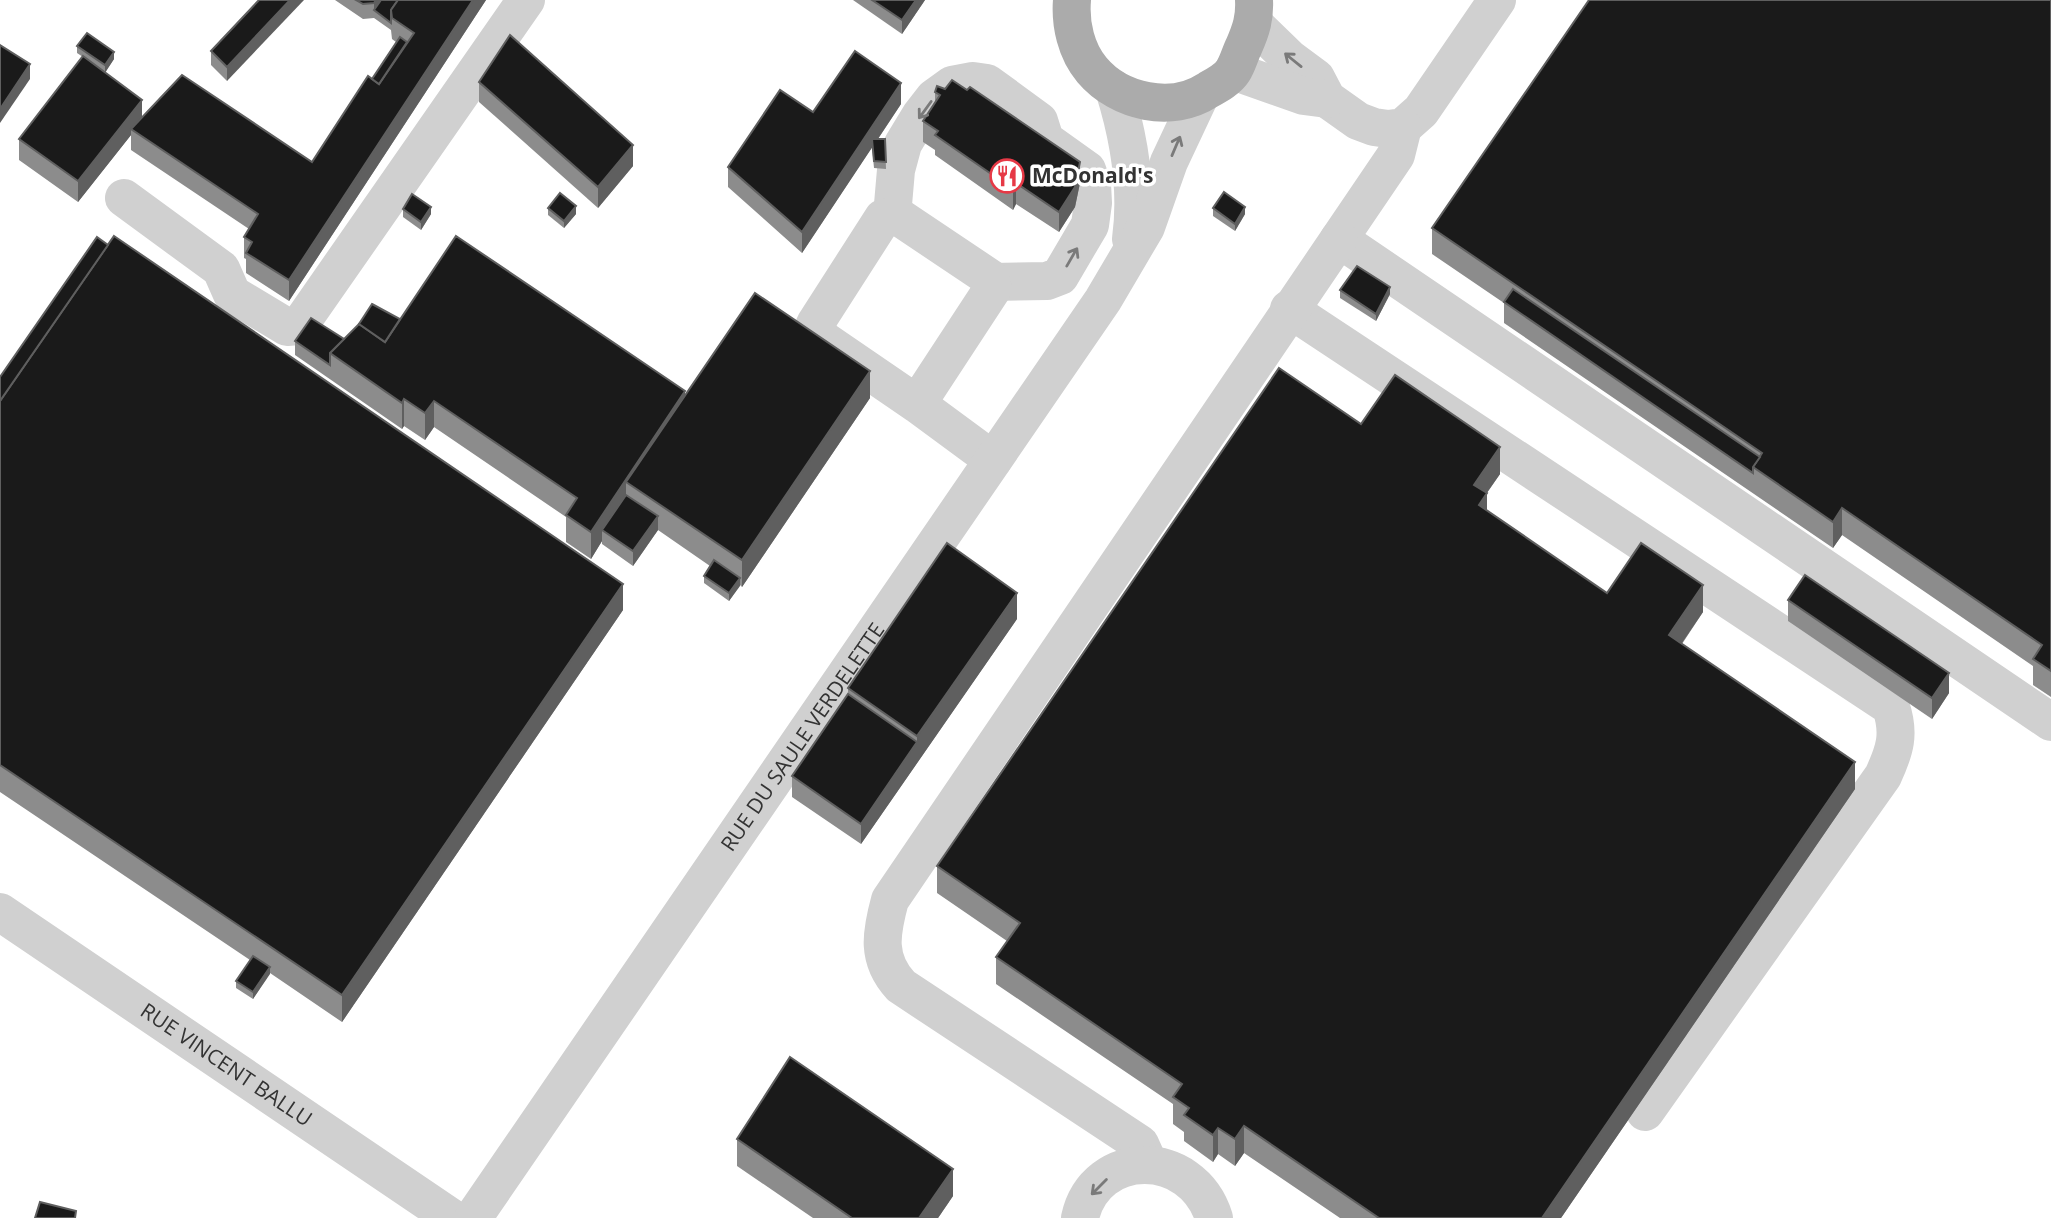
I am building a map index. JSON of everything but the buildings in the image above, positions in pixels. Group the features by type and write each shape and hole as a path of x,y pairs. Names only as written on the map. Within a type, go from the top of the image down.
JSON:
{"main road":[{"path":"1063,5 1077,44 1091,70 1114,89 1142,101 1171,103 1200,96 1233,71 1254,12"}],"street":[{"path":"124,198 221,269 232,294 287,327 299,326 526,0"},
{"path":"1254,12 1289,58 1316,78 1327,99 1358,121 1388,129 1403,127 1421,111 1497,0"},
{"path":"1233,71 1304,96 1327,99"},
{"path":"892,216 896,170 903,144 934,98 952,85 964,82 978,101 1025,134 1045,140 1087,170 1092,184 1090,225 1060,276 1047,281 991,282"},
{"name":"RUE DU SAULE VERDELETTE","path":"1114,89 1125,124 1130,153 1133,219 1129,254"},
{"name":"RUE DU SAULE VERDELETTE","path":"473,1218 1103,300 1146,227 1169,162 1200,96"},
{"path":"1149,1164 1140,1144 901,986 891,975 884,957 881,932 890,900 1396,155 1403,127"},
{"path":"918,404 993,288 990,278 896,215 883,218 815,324 822,339 918,404 993,460"},
{"path":"1339,239 2051,722"},
{"path":"1289,309 1891,706 1897,724 1893,755 1883,776 1645,1112"},
{"name":"RUE VINCENT BALLU","path":"0,912 452,1218"},
{"path":"1080,1218 1088,1197 1113,1173 1149,1164 1168,1167 1185,1175 1200,1188 1210,1204 1214,1218"}],"place":[{"name":"McDonald's","path":"1007,176"}]}
